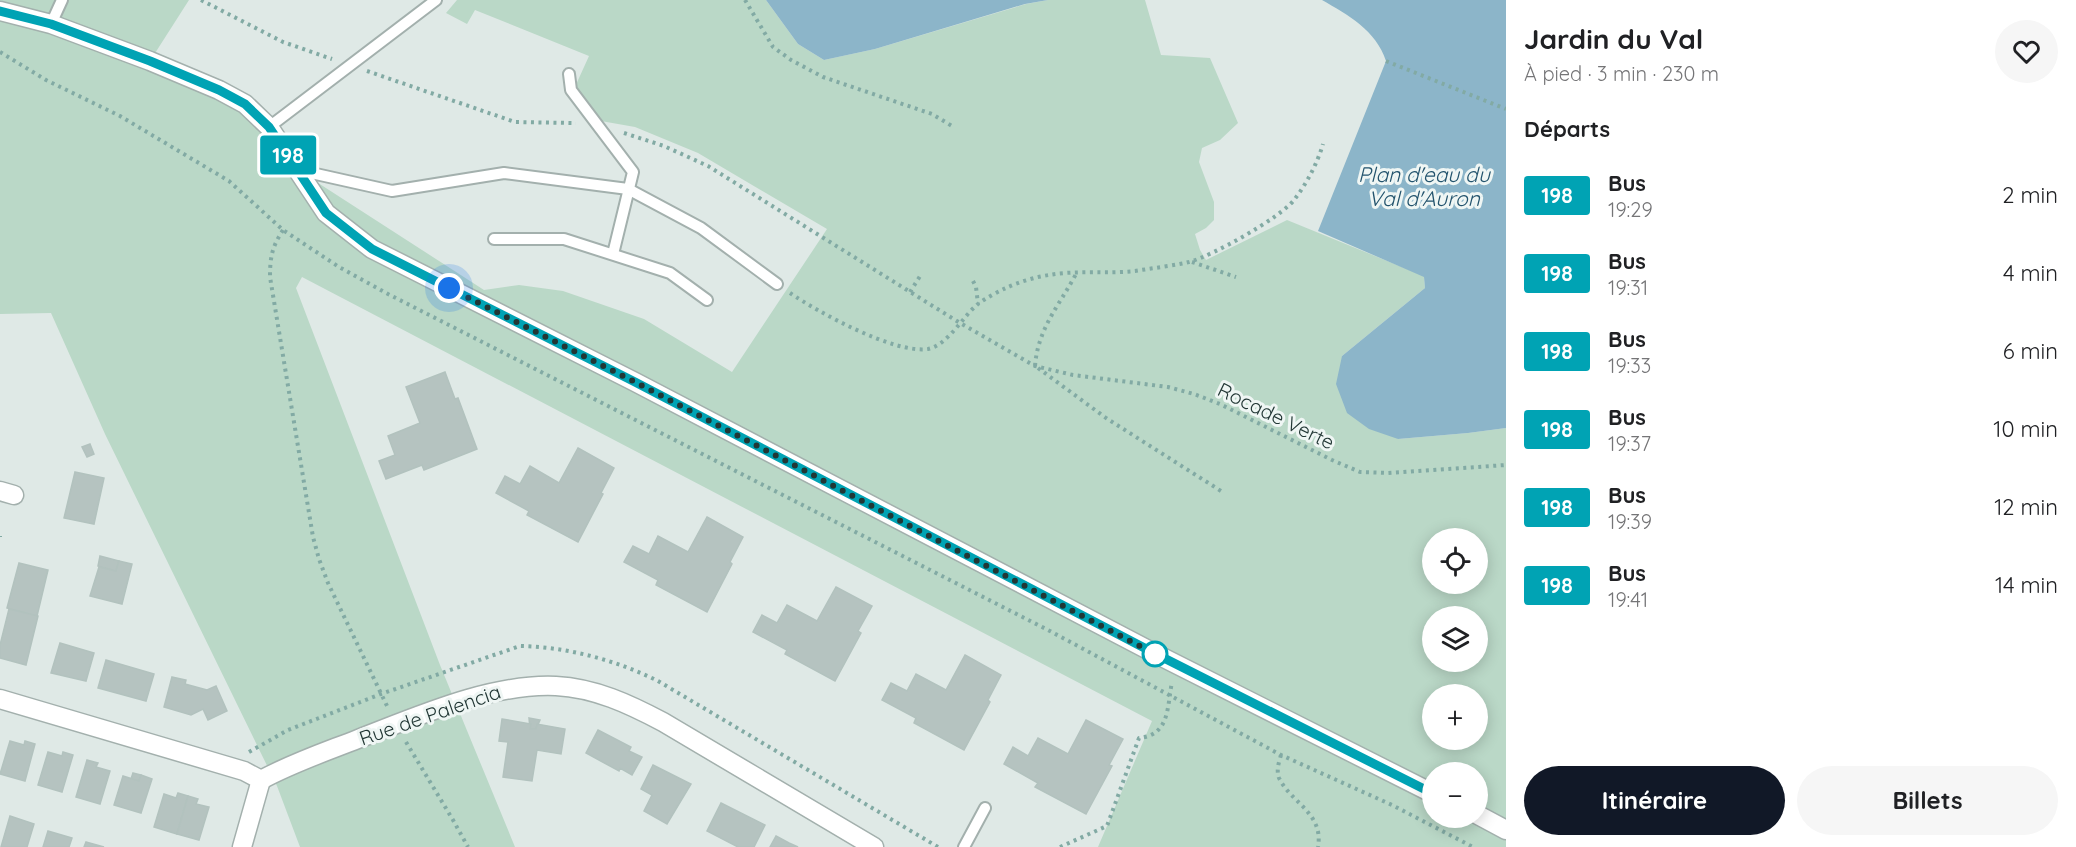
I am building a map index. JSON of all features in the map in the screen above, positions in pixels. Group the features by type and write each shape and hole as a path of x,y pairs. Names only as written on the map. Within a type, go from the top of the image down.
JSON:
{"street":[{"path":"0,11 51,24 150,61 219,90 245,104 269,127 326,213 372,249 635,382 1176,664 1422,788"},
{"name":"Rue de Palencia","path":"261,780 280,769 397,724 505,689 558,686 598,692 631,705 874,847"},
{"path":"0,699 244,771 261,780 242,847"},
{"path":"1488,820 1506,830"}],"lane":[{"path":"51,24 62,0"},
{"path":"269,127 436,0"},
{"path":"569,74 571,90 633,172 613,254"},
{"path":"298,170 392,191 504,173 628,189 701,228 777,284"},
{"path":"494,239 564,239 670,273 707,300"},
{"path":"964,847 985,808"}],"path":[{"path":"745,0 773,47 791,60 823,77 932,114 952,126"},
{"path":"0,52 46,80 120,116 229,181 283,230 339,267 388,294 1048,630 1281,754 1392,805 1473,847"},
{"path":"1386,61 1506,109"},
{"path":"777,284 806,304 860,331 910,348 929,349 952,333 978,304 1005,289 1036,277 1051,274 1136,271 1191,262 1276,217 1293,201 1317,164 1323,144"},
{"path":"283,230 270,257 270,277 313,537 328,583 381,694 468,847"},
{"path":"1191,262 1236,278"},
{"path":"910,291 922,273"},
{"path":"1076,274 1065,296 1045,325 1036,351 1035,366 1106,418 1221,491"},
{"path":"973,281 976,286 978,304"},
{"name":"Rocade Verte","path":"1035,366 1073,375 1168,387 1194,394 1220,404 1360,472 1388,473 1506,465"},
{"path":"244,771 249,750 288,730 381,694 520,646 542,646 602,659 634,669 658,681 938,847"},
{"path":"1060,847 1107,826 1139,738 1151,737 1163,726 1176,664"},
{"path":"1281,754 1278,764 1279,778 1313,819 1318,830 1318,847"}],"green space":[{"path":"0,0 189,0 150,61 245,104 298,170 484,290 519,285 563,291 644,319 732,372 827,229 698,153 635,127 601,121 574,89 589,56 475,10 467,24 446,13 457,0 766,0 798,44 824,60 875,49 1026,4 1048,0 1145,0 1161,55 1210,58 1238,123 1220,140 1202,148 1199,162 1214,202 1214,220 1195,234 1206,260 1287,220 1424,276 1425,288 1342,356 1398,439 1506,428 1506,847 1098,847 1152,721 302,277 296,288 440,665 515,847 300,847 277,786 105,434 51,313 0,314"}],"water":[{"path":"766,0 1048,0 1025,4 875,49 824,60 798,44"},
{"name":"Plan d'eau du Val d'Auron","path":"1322,0 1506,0 1506,428 1398,439 1369,429 1347,413 1336,384 1342,356 1425,288 1424,277 1318,231 1386,61 1375,40 1360,24"}],"building":[{"path":"445,372 455,399 458,398 477,449 424,470 422,465 386,479 379,461 395,455 388,436 420,423 406,387"},
{"path":"90,444 94,454 87,457 82,447"},
{"path":"578,448 614,468 578,542 527,515 529,511 496,493 505,476 520,484 530,466 559,483"},
{"path":"75,472 104,478 94,524 64,518"},
{"path":"707,517 743,537 707,612 656,585 658,580 624,562 633,546 649,554 658,536 688,552"},
{"path":"100,556 119,561 116,571 98,566"},
{"path":"119,561 132,564 122,604 90,596 99,567 116,571"},
{"path":"19,563 48,570 37,616 7,608"},
{"path":"836,587 872,606 858,631 861,633 835,681 785,654 787,650 753,632 762,615 777,623 787,605 817,621"},
{"path":"9,609 38,616 26,665 0,658 0,645"},
{"path":"60,643 94,653 86,681 51,673"},
{"path":"965,655 1001,675 988,700 990,702 964,750 914,723 916,718 882,700 891,683 907,691 916,674 946,690"},
{"path":"106,660 154,674 146,701 98,688"},
{"path":"172,677 186,680 185,684 207,690 216,686 227,711 208,720 203,709 191,715 164,707"},
{"path":"529,718 540,720 536,729 530,729"},
{"path":"502,719 531,724 530,729 536,729 537,724 565,729 561,754 537,750 532,781 503,777 508,742 499,741"},
{"path":"1086,720 1123,739 1109,765 1112,766 1086,814 1035,787 1038,783 1004,764 1013,747 1028,756 1038,738 1068,754"},
{"path":"598,730 631,747 629,751 642,757 632,775 620,768 619,771 586,753"},
{"path":"10,741 24,745 25,741 35,744 25,781 0,774"},
{"path":"48,752 62,756 63,752 73,755 62,792 38,785"},
{"path":"87,760 98,763 96,767 110,771 100,804 76,797"},
{"path":"653,765 691,784 667,824 644,811 652,795 641,789"},
{"path":"133,773 141,775 139,781 131,779"},
{"path":"141,775 152,779 141,813 114,805 123,776 139,781"},
{"path":"178,793 188,796 177,834 154,827 164,794 176,798"},
{"path":"188,796 198,799 196,804 209,807 199,840 177,834"},
{"path":"721,803 765,825 754,847 738,847 707,831"},
{"path":"10,816 34,824 27,847 1,847"},
{"path":"48,831 72,838 69,847 43,847"},
{"path":"776,836 789,843 798,847 770,847"},
{"path":"86,842 104,847 84,847"}],"bus line":[{"name":"198","path":"0,11 51,24 150,61 219,90 245,104 269,127 326,213 372,249 635,382 1156,654 1422,788"}],"route":[{"path":"449,288 635,382 1155,654"}]}
